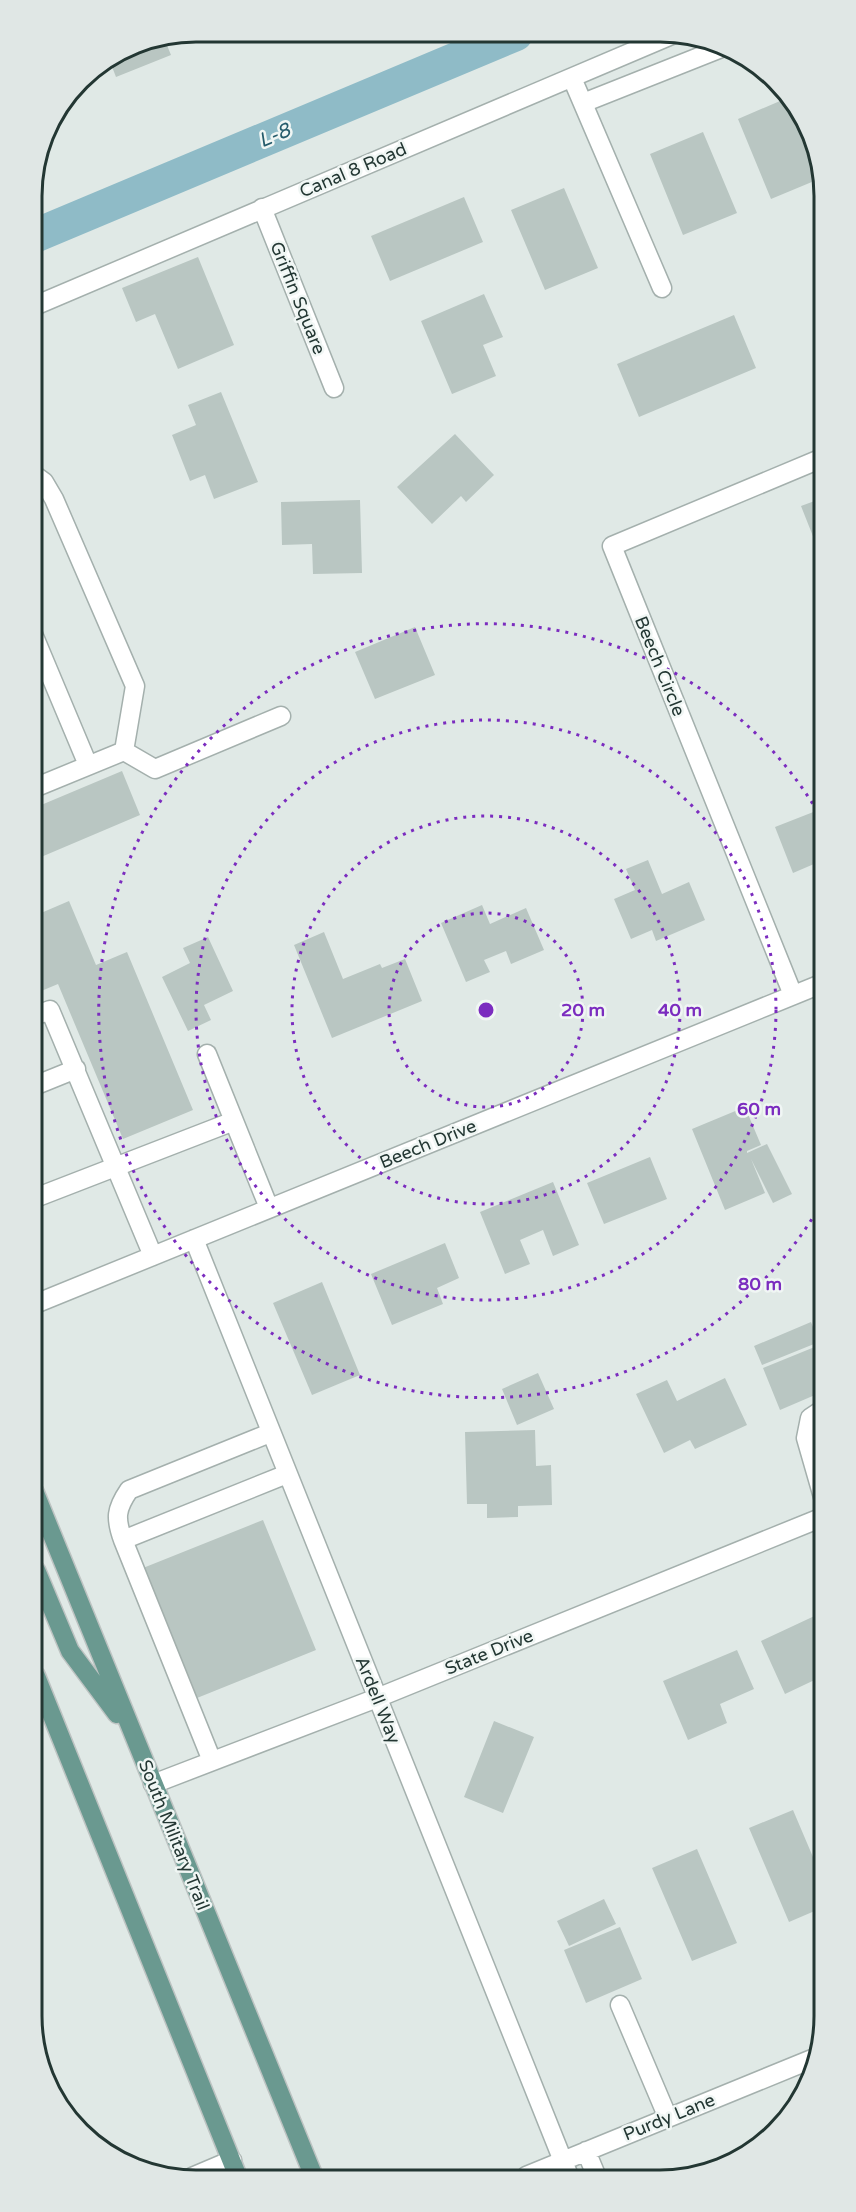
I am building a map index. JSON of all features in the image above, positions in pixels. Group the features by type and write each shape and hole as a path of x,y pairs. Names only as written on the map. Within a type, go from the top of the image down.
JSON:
{"main road":[{"name":"South Military Trail","path":"42,1508 311,2170"},
{"path":"42,1584 70,1651 133,1735"},
{"path":"42,1691 235,2169"}],"street":[{"name":"Canal 8 Road","path":"42,303 655,42"},
{"path":"582,103 714,52"},
{"path":"572,78 662,288"},
{"name":"Griffin Square","path":"262,208 334,388"},
{"name":"Beech Circle","path":"793,995 612,546 814,462"},
{"path":"42,481 54,499 135,686 124,751"},
{"path":"42,655 88,765"},
{"path":"124,751 155,769 281,716"},
{"path":"42,785 124,751"},
{"name":"Beech Drive","path":"42,1301 814,987"},
{"path":"42,1013 50,1010 153,1256"},
{"path":"207,1054 270,1208"},
{"path":"42,1083 76,1069"},
{"path":"42,1195 234,1121"},
{"name":"Ardell Way","path":"194,1239 566,2168"},
{"path":"814,1415 810,1418 806,1438 814,1466"},
{"path":"212,1761 123,1540 119,1527 118,1506 129,1490 270,1433"},
{"path":"123,1540 287,1474"},
{"name":"State Drive","path":"153,1784 377,1698 814,1521"},
{"path":"620,2005 668,2118"},
{"name":"Purdy Lane","path":"566,2168 586,2151 807,2061"},
{"path":"586,2151 594,2170"}],"building":[{"path":"167,45 171,55 116,77 112,67 137,54"},
{"path":"781,101 802,137 809,156 813,181 771,199 738,119"},
{"path":"703,132 737,213 683,235 650,154"},
{"path":"564,188 598,268 545,290 511,210"},
{"path":"464,197 483,242 390,281 371,236"},
{"path":"198,257 234,345 178,369 155,314 136,322 122,288"},
{"path":"484,294 503,337 483,345 496,376 452,394 421,321"},
{"path":"734,315 756,368 639,417 617,364"},
{"path":"221,392 258,482 214,499 205,475 190,481 172,435 196,425 188,405"},
{"path":"455,434 494,475 466,502 461,496 432,524 397,487"},
{"path":"360,500 362,573 313,574 312,544 282,545 281,502"},
{"path":"814,501 814,539 801,506"},
{"path":"415,627 435,675 375,699 355,652"},
{"path":"122,771 140,815 42,857 42,805"},
{"path":"814,812 814,864 793,873 775,827"},
{"path":"648,860 662,894 689,882 705,920 656,941 652,930 631,939 614,899 635,890 626,869"},
{"path":"69,901 96,965 127,952 193,1110 123,1139 58,984 42,991 42,913"},
{"path":"482,905 490,924 526,908 544,950 511,964 506,951 484,960 490,972 466,982 441,923"},
{"path":"324,932 343,979 380,964 382,968 405,959 422,1001 332,1038 294,945"},
{"path":"208,937 233,991 204,1005 211,1020 188,1031 162,977 190,963 183,948"},
{"path":"745,1107 761,1145 747,1153 767,1144 792,1194 773,1203 751,1159 765,1193 725,1210 692,1129"},
{"path":"650,1157 667,1199 604,1224 587,1183"},
{"path":"553,1182 579,1245 553,1256 543,1230 520,1240 530,1264 505,1274 480,1212"},
{"path":"445,1243 459,1278 437,1288 443,1304 392,1325 371,1274"},
{"path":"322,1282 360,1375 312,1395 273,1303"},
{"path":"811,1322 814,1330 814,1344 762,1365 754,1346"},
{"path":"814,1347 814,1395 780,1410 763,1368"},
{"path":"538,1373 554,1409 517,1425 502,1389"},
{"path":"725,1378 747,1425 695,1449 690,1440 664,1453 636,1394 667,1380 677,1401"},
{"path":"535,1430 536,1466 551,1465 552,1505 518,1506 518,1517 487,1518 487,1504 467,1504 465,1432"},
{"path":"263,1520 316,1650 197,1698 143,1568"},
{"path":"814,1616 814,1680 785,1694 761,1641"},
{"path":"737,1650 754,1689 720,1704 727,1723 688,1740 663,1681"},
{"path":"494,1721 534,1737 503,1813 464,1797"},
{"path":"793,1810 814,1859 814,1911 789,1922 749,1828"},
{"path":"697,1849 737,1943 692,1961 652,1868"},
{"path":"604,1899 616,1924 569,1946 557,1921"},
{"path":"620,1927 642,1979 586,2003 564,1950"}],"waterway":[{"name":"L-8","path":"42,233 497,42"}]}
